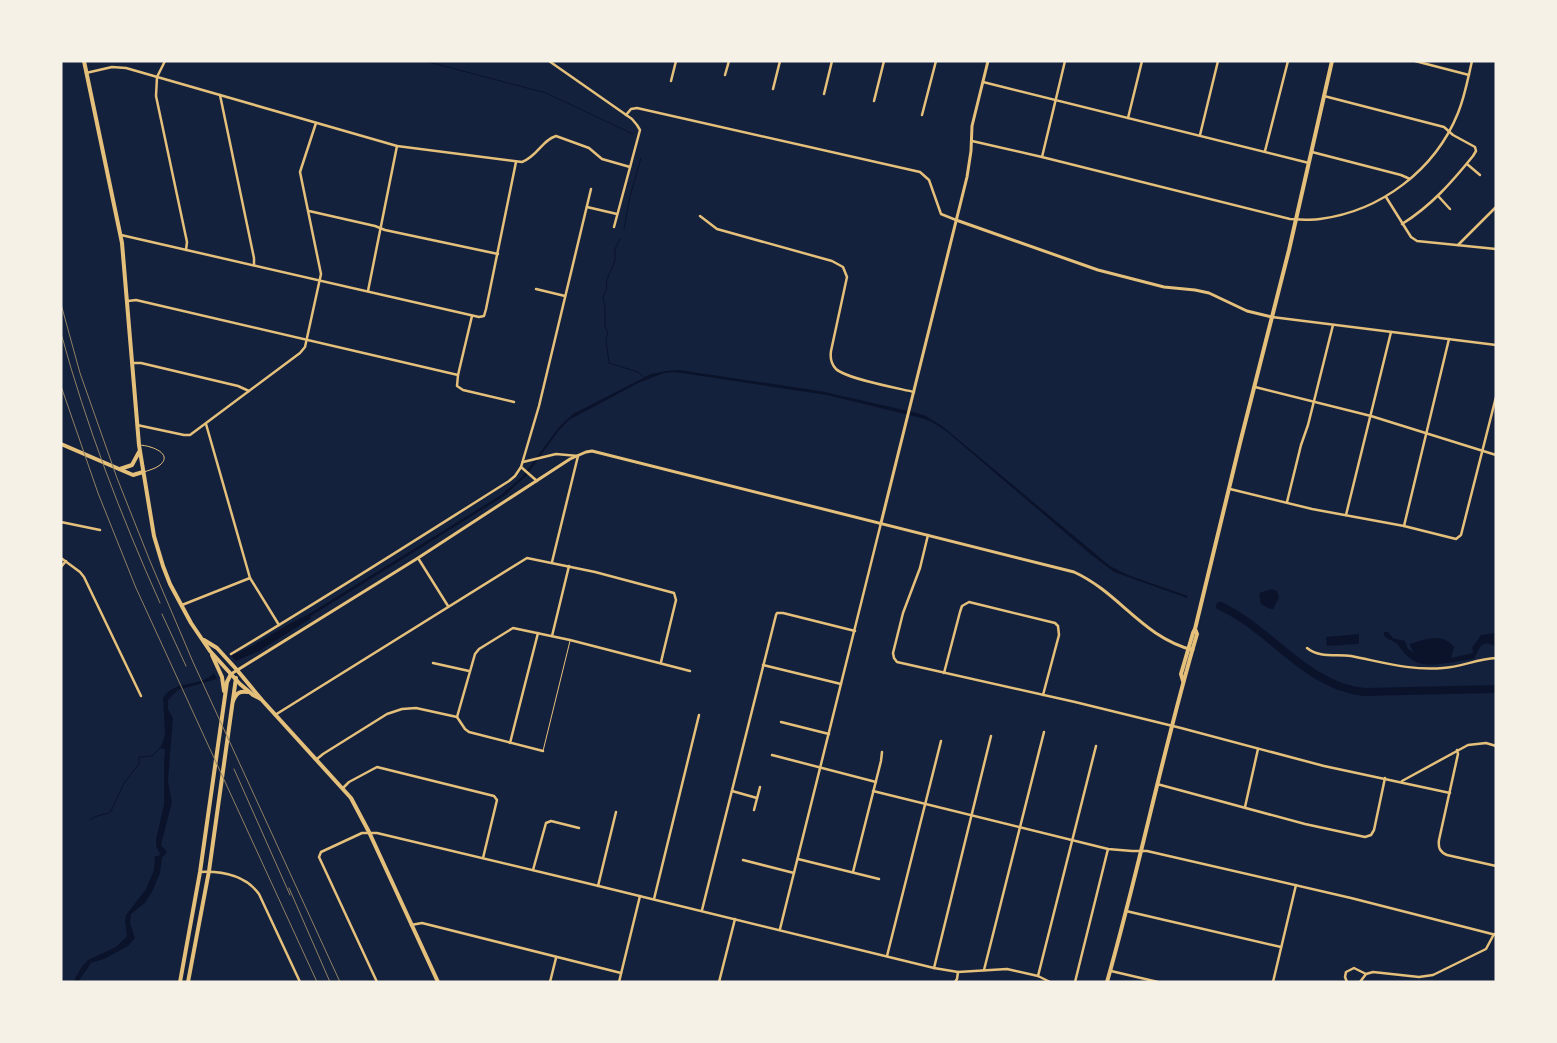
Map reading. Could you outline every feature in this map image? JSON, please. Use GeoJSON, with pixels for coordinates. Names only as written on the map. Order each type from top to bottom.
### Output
{"type":"FeatureCollection","features":[{"type":"Feature","properties":{"kind":"main road"},"geometry":{"type":"LineString","coordinates":[[84,61],[121,235],[139,445],[154,536],[163,566],[181,605],[210,651],[222,677],[224,703]]}},
{"type":"Feature","properties":{"kind":"main road"},"geometry":{"type":"LineString","coordinates":[[1107,982],[1171,726],[1183,681],[1187,674],[1191,649],[1197,634],[1195,629],[1296,219],[1332,61]]}},
{"type":"Feature","properties":{"kind":"main road"},"geometry":{"type":"LineString","coordinates":[[61,444],[133,475],[143,472]]}},
{"type":"Feature","properties":{"kind":"main road"},"geometry":{"type":"LineString","coordinates":[[118,468],[132,465],[140,451]]}},
{"type":"Feature","properties":{"kind":"main road"},"geometry":{"type":"LineString","coordinates":[[203,639],[217,648],[253,695]]}},
{"type":"Feature","properties":{"kind":"main road"},"geometry":{"type":"LineString","coordinates":[[210,651],[231,674],[236,674],[243,678],[343,788],[355,804],[370,832],[438,982]]}},
{"type":"Feature","properties":{"kind":"main road"},"geometry":{"type":"LineString","coordinates":[[180,982],[200,872],[227,682],[231,674]]}},
{"type":"Feature","properties":{"kind":"main road"},"geometry":{"type":"LineString","coordinates":[[188,982],[209,871],[236,674]]}},
{"type":"Feature","properties":{"kind":"main road"},"geometry":{"type":"LineString","coordinates":[[231,705],[238,693],[245,692],[261,699]]}},
{"type":"Feature","properties":{"kind":"street"},"geometry":{"type":"LineString","coordinates":[[166,61],[157,77],[156,96],[187,242],[186,250]]}},
{"type":"Feature","properties":{"kind":"street"},"geometry":{"type":"LineString","coordinates":[[549,61],[626,115],[635,122],[640,130],[614,226]]}},
{"type":"Feature","properties":{"kind":"street"},"geometry":{"type":"LineString","coordinates":[[671,81],[676,61]]}},
{"type":"Feature","properties":{"kind":"street"},"geometry":{"type":"LineString","coordinates":[[725,75],[729,61]]}},
{"type":"Feature","properties":{"kind":"street"},"geometry":{"type":"LineString","coordinates":[[773,89],[780,61]]}},
{"type":"Feature","properties":{"kind":"street"},"geometry":{"type":"LineString","coordinates":[[824,94],[832,61]]}},
{"type":"Feature","properties":{"kind":"street"},"geometry":{"type":"LineString","coordinates":[[874,101],[884,61]]}},
{"type":"Feature","properties":{"kind":"street"},"geometry":{"type":"LineString","coordinates":[[922,115],[936,61]]}},
{"type":"Feature","properties":{"kind":"street"},"geometry":{"type":"LineString","coordinates":[[780,929],[970,162],[972,126],[988,61]]}},
{"type":"Feature","properties":{"kind":"street"},"geometry":{"type":"LineString","coordinates":[[1042,157],[1065,61]]}},
{"type":"Feature","properties":{"kind":"street"},"geometry":{"type":"LineString","coordinates":[[1128,118],[1142,61]]}},
{"type":"Feature","properties":{"kind":"street"},"geometry":{"type":"LineString","coordinates":[[1200,135],[1218,61]]}},
{"type":"Feature","properties":{"kind":"street"},"geometry":{"type":"LineString","coordinates":[[1265,151],[1288,61]]}},
{"type":"Feature","properties":{"kind":"street"},"geometry":{"type":"LineString","coordinates":[[1415,61],[1468,75]]}},
{"type":"Feature","properties":{"kind":"street"},"geometry":{"type":"LineString","coordinates":[[972,141],[1296,219],[1319,220],[1361,209],[1386,197],[1410,179],[1432,156],[1449,131],[1462,104],[1472,61]]}},
{"type":"Feature","properties":{"kind":"street"},"geometry":{"type":"LineString","coordinates":[[86,73],[117,67],[397,146],[522,162],[533,157],[547,141],[556,136],[589,148],[602,159],[630,167]]}},
{"type":"Feature","properties":{"kind":"street"},"geometry":{"type":"LineString","coordinates":[[983,82],[1309,163]]}},
{"type":"Feature","properties":{"kind":"street"},"geometry":{"type":"LineString","coordinates":[[220,95],[254,265]]}},
{"type":"Feature","properties":{"kind":"street"},"geometry":{"type":"LineString","coordinates":[[1324,96],[1444,127],[1453,135],[1476,148],[1475,153],[1467,164],[1439,197],[1402,224]]}},
{"type":"Feature","properties":{"kind":"street"},"geometry":{"type":"LineString","coordinates":[[626,115],[630,109],[637,108],[920,172],[929,180],[941,214],[1098,270],[1164,287],[1210,293],[1247,311],[1272,317],[1496,345]]}},
{"type":"Feature","properties":{"kind":"street"},"geometry":{"type":"LineString","coordinates":[[137,425],[184,435],[190,434],[206,424],[303,350],[321,274],[300,172],[316,123]]}},
{"type":"Feature","properties":{"kind":"street"},"geometry":{"type":"LineString","coordinates":[[368,291],[397,146]]}},
{"type":"Feature","properties":{"kind":"street"},"geometry":{"type":"LineString","coordinates":[[1312,152],[1405,176],[1410,179]]}},
{"type":"Feature","properties":{"kind":"street"},"geometry":{"type":"LineString","coordinates":[[121,235],[472,316],[484,316],[516,162]]}},
{"type":"Feature","properties":{"kind":"street"},"geometry":{"type":"LineString","coordinates":[[1467,164],[1480,175]]}},
{"type":"Feature","properties":{"kind":"street"},"geometry":{"type":"LineString","coordinates":[[231,654],[279,626],[515,476],[523,462],[539,406],[591,189]]}},
{"type":"Feature","properties":{"kind":"street"},"geometry":{"type":"LineString","coordinates":[[1386,197],[1402,224],[1416,241],[1496,250]]}},
{"type":"Feature","properties":{"kind":"street"},"geometry":{"type":"LineString","coordinates":[[1439,197],[1450,208]]}},
{"type":"Feature","properties":{"kind":"street"},"geometry":{"type":"LineString","coordinates":[[586,207],[617,214]]}},
{"type":"Feature","properties":{"kind":"street"},"geometry":{"type":"LineString","coordinates":[[1458,245],[1496,207]]}},
{"type":"Feature","properties":{"kind":"street"},"geometry":{"type":"LineString","coordinates":[[309,211],[498,254]]}},
{"type":"Feature","properties":{"kind":"street"},"geometry":{"type":"LineString","coordinates":[[700,216],[718,229],[832,260],[843,267],[847,277],[831,351],[834,368],[846,374],[914,392]]}},
{"type":"Feature","properties":{"kind":"street"},"geometry":{"type":"LineString","coordinates":[[536,289],[565,296]]}},
{"type":"Feature","properties":{"kind":"street"},"geometry":{"type":"LineString","coordinates":[[128,301],[136,300],[458,375]]}},
{"type":"Feature","properties":{"kind":"street"},"geometry":{"type":"LineString","coordinates":[[472,316],[457,386],[461,390],[514,402]]}},
{"type":"Feature","properties":{"kind":"street"},"geometry":{"type":"LineString","coordinates":[[1287,502],[1333,325]]}},
{"type":"Feature","properties":{"kind":"street"},"geometry":{"type":"LineString","coordinates":[[1346,515],[1391,332]]}},
{"type":"Feature","properties":{"kind":"street"},"geometry":{"type":"LineString","coordinates":[[1404,526],[1449,340]]}},
{"type":"Feature","properties":{"kind":"street"},"geometry":{"type":"LineString","coordinates":[[133,363],[141,363],[238,386],[249,391]]}},
{"type":"Feature","properties":{"kind":"street"},"geometry":{"type":"LineString","coordinates":[[1255,387],[1371,416],[1496,455]]}},
{"type":"Feature","properties":{"kind":"street"},"geometry":{"type":"LineString","coordinates":[[1230,489],[1312,509],[1404,526],[1456,539],[1459,538],[1496,397]]}},
{"type":"Feature","properties":{"kind":"street"},"geometry":{"type":"LineString","coordinates":[[206,424],[250,578],[279,626]]}},
{"type":"Feature","properties":{"kind":"street"},"geometry":{"type":"LineString","coordinates":[[231,674],[236,674],[537,481],[586,452],[599,452],[1074,572],[1102,588],[1152,632],[1164,639],[1191,649]]}},
{"type":"Feature","properties":{"kind":"street"},"geometry":{"type":"LineString","coordinates":[[523,462],[556,454],[578,456]]}},
{"type":"Feature","properties":{"kind":"street"},"geometry":{"type":"LineString","coordinates":[[552,562],[578,456]]}},
{"type":"Feature","properties":{"kind":"street"},"geometry":{"type":"LineString","coordinates":[[521,467],[537,481]]}},
{"type":"Feature","properties":{"kind":"street"},"geometry":{"type":"LineString","coordinates":[[61,522],[100,530]]}},
{"type":"Feature","properties":{"kind":"street"},"geometry":{"type":"LineString","coordinates":[[928,535],[920,568],[903,613],[893,653],[894,658],[898,662],[1171,726],[1324,766],[1450,793]]}},
{"type":"Feature","properties":{"kind":"street"},"geometry":{"type":"LineString","coordinates":[[61,558],[84,577],[141,696]]}},
{"type":"Feature","properties":{"kind":"street"},"geometry":{"type":"LineString","coordinates":[[418,558],[448,606]]}},
{"type":"Feature","properties":{"kind":"street"},"geometry":{"type":"LineString","coordinates":[[275,714],[523,560],[532,558],[674,593],[676,600],[661,662]]}},
{"type":"Feature","properties":{"kind":"street"},"geometry":{"type":"LineString","coordinates":[[61,567],[66,562]]}},
{"type":"Feature","properties":{"kind":"street"},"geometry":{"type":"LineString","coordinates":[[552,636],[569,566]]}},
{"type":"Feature","properties":{"kind":"street"},"geometry":{"type":"LineString","coordinates":[[181,605],[250,578]]}},
{"type":"Feature","properties":{"kind":"street"},"geometry":{"type":"LineString","coordinates":[[944,673],[962,606],[969,602],[1055,623],[1058,626],[1059,635],[1043,695]]}},
{"type":"Feature","properties":{"kind":"street"},"geometry":{"type":"LineString","coordinates":[[702,910],[777,613],[855,631]]}},
{"type":"Feature","properties":{"kind":"street"},"geometry":{"type":"LineString","coordinates":[[543,750],[470,732],[460,723],[457,717],[474,654],[509,630],[519,628],[661,662],[690,671]]}},
{"type":"Feature","properties":{"kind":"street"},"geometry":{"type":"LineString","coordinates":[[510,742],[538,633]]}},
{"type":"Feature","properties":{"kind":"street"},"geometry":{"type":"LineString","coordinates":[[1307,648],[1310,651],[1322,654],[1351,656],[1409,668],[1453,667],[1484,658],[1496,658]]}},
{"type":"Feature","properties":{"kind":"street"},"geometry":{"type":"LineString","coordinates":[[433,663],[469,671]]}},
{"type":"Feature","properties":{"kind":"street"},"geometry":{"type":"LineString","coordinates":[[763,665],[841,684]]}},
{"type":"Feature","properties":{"kind":"street"},"geometry":{"type":"LineString","coordinates":[[317,759],[394,711],[402,708],[416,708],[457,717]]}},
{"type":"Feature","properties":{"kind":"street"},"geometry":{"type":"LineString","coordinates":[[654,899],[700,715]]}},
{"type":"Feature","properties":{"kind":"street"},"geometry":{"type":"LineString","coordinates":[[781,722],[829,734]]}},
{"type":"Feature","properties":{"kind":"street"},"geometry":{"type":"LineString","coordinates":[[984,970],[1044,732]]}},
{"type":"Feature","properties":{"kind":"street"},"geometry":{"type":"LineString","coordinates":[[934,968],[991,736]]}},
{"type":"Feature","properties":{"kind":"street"},"geometry":{"type":"LineString","coordinates":[[887,956],[941,741]]}},
{"type":"Feature","properties":{"kind":"street"},"geometry":{"type":"LineString","coordinates":[[1401,782],[1473,743],[1486,743],[1496,746]]}},
{"type":"Feature","properties":{"kind":"street"},"geometry":{"type":"LineString","coordinates":[[1038,976],[1096,746]]}},
{"type":"Feature","properties":{"kind":"street"},"geometry":{"type":"LineString","coordinates":[[1245,807],[1258,749]]}},
{"type":"Feature","properties":{"kind":"street"},"geometry":{"type":"LineString","coordinates":[[1457,750],[1458,754],[1438,844],[1440,850],[1448,855],[1496,866]]}},
{"type":"Feature","properties":{"kind":"street"},"geometry":{"type":"LineString","coordinates":[[854,872],[882,752]]}},
{"type":"Feature","properties":{"kind":"street"},"geometry":{"type":"LineString","coordinates":[[772,755],[876,782]]}},
{"type":"Feature","properties":{"kind":"street"},"geometry":{"type":"LineString","coordinates":[[343,788],[349,782],[377,767],[494,796],[497,799],[483,858]]}},
{"type":"Feature","properties":{"kind":"street"},"geometry":{"type":"LineString","coordinates":[[1157,784],[1306,824],[1368,837],[1375,828],[1384,778]]}},
{"type":"Feature","properties":{"kind":"street"},"geometry":{"type":"LineString","coordinates":[[754,810],[760,787]]}},
{"type":"Feature","properties":{"kind":"street"},"geometry":{"type":"LineString","coordinates":[[731,791],[757,798]]}},
{"type":"Feature","properties":{"kind":"street"},"geometry":{"type":"LineString","coordinates":[[874,791],[1073,840],[1108,848],[1147,851],[1495,934],[1486,949],[1433,975],[1416,977],[1373,972],[1366,974],[1360,982]]}},
{"type":"Feature","properties":{"kind":"street"},"geometry":{"type":"LineString","coordinates":[[598,886],[616,812]]}},
{"type":"Feature","properties":{"kind":"street"},"geometry":{"type":"LineString","coordinates":[[533,870],[546,823],[551,821],[579,828]]}},
{"type":"Feature","properties":{"kind":"street"},"geometry":{"type":"LineString","coordinates":[[377,982],[319,854],[362,833],[370,832],[702,910],[934,968],[958,972],[1008,969],[1038,976],[1050,982]]}},
{"type":"Feature","properties":{"kind":"street"},"geometry":{"type":"LineString","coordinates":[[1075,982],[1108,848]]}},
{"type":"Feature","properties":{"kind":"street"},"geometry":{"type":"LineString","coordinates":[[798,859],[879,879]]}},
{"type":"Feature","properties":{"kind":"street"},"geometry":{"type":"LineString","coordinates":[[743,860],[794,873]]}},
{"type":"Feature","properties":{"kind":"street"},"geometry":{"type":"LineString","coordinates":[[200,872],[209,871],[238,876],[254,888],[259,894],[300,982]]}},
{"type":"Feature","properties":{"kind":"street"},"geometry":{"type":"LineString","coordinates":[[1273,982],[1296,885]]}},
{"type":"Feature","properties":{"kind":"street"},"geometry":{"type":"LineString","coordinates":[[618,982],[640,896]]}},
{"type":"Feature","properties":{"kind":"street"},"geometry":{"type":"LineString","coordinates":[[1126,911],[1282,947]]}},
{"type":"Feature","properties":{"kind":"street"},"geometry":{"type":"LineString","coordinates":[[719,982],[735,919]]}},
{"type":"Feature","properties":{"kind":"street"},"geometry":{"type":"LineString","coordinates":[[411,925],[420,923],[621,973]]}},
{"type":"Feature","properties":{"kind":"street"},"geometry":{"type":"LineString","coordinates":[[550,982],[556,958]]}},
{"type":"Feature","properties":{"kind":"street"},"geometry":{"type":"LineString","coordinates":[[1347,982],[1345,974],[1351,968],[1366,974]]}},
{"type":"Feature","properties":{"kind":"street"},"geometry":{"type":"LineString","coordinates":[[1111,970],[1158,982]]}},
{"type":"Feature","properties":{"kind":"street"},"geometry":{"type":"LineString","coordinates":[[955,982],[958,972]]}},
{"type":"Feature","properties":{"kind":"lane"},"geometry":{"type":"LineString","coordinates":[[139,445],[152,446],[160,451],[163,456],[163,461],[159,466],[143,472]]}},
{"type":"Feature","properties":{"kind":"lane"},"geometry":{"type":"LineString","coordinates":[[543,750],[570,640]]}},
{"type":"Feature","properties":{"kind":"water"},"geometry":{"type":"Polygon","coordinates":[[[679,370],[820,391],[926,416],[942,426],[1110,566],[1128,575],[1188,596],[1187,598],[1114,572],[1089,553],[946,431],[932,422],[827,395],[675,372],[664,373],[638,383],[569,420],[559,430],[526,476],[504,496],[311,616],[310,619],[259,651],[236,661],[231,656],[309,614],[501,495],[523,476],[559,427],[573,414],[651,374],[679,370]]]}},
{"type":"Feature","properties":{"kind":"water"},"geometry":{"type":"Polygon","coordinates":[[[1272,589],[1277,591],[1279,598],[1273,609],[1270,609],[1261,604],[1259,593],[1272,589]]]}},
{"type":"Feature","properties":{"kind":"water"},"geometry":{"type":"Polygon","coordinates":[[[1384,632],[1388,632],[1393,638],[1405,641],[1408,649],[1414,653],[1410,644],[1434,638],[1445,640],[1454,647],[1451,658],[1473,653],[1472,648],[1481,635],[1496,633],[1496,647],[1487,643],[1481,646],[1474,659],[1429,665],[1416,662],[1410,658],[1397,644],[1384,636],[1384,632]]]}},
{"type":"Feature","properties":{"kind":"water"},"geometry":{"type":"Polygon","coordinates":[[[1359,634],[1359,644],[1327,646],[1326,637],[1359,634]]]}},
{"type":"Feature","properties":{"kind":"water"},"geometry":{"type":"Polygon","coordinates":[[[214,673],[217,679],[178,690],[168,700],[168,709],[173,718],[168,781],[172,802],[161,845],[167,852],[162,858],[160,873],[152,892],[145,903],[131,914],[130,923],[135,938],[128,946],[104,959],[91,963],[78,982],[73,982],[88,960],[116,947],[127,936],[126,915],[146,889],[154,870],[155,856],[160,854],[156,846],[156,839],[164,805],[165,753],[164,748],[161,749],[165,735],[163,698],[174,688],[202,681],[214,673]]]}},
{"type":"Feature","properties":{"kind":"waterway"},"geometry":{"type":"LineString","coordinates":[[425,61],[546,93],[633,134]]}},
{"type":"Feature","properties":{"kind":"waterway"},"geometry":{"type":"LineString","coordinates":[[624,229],[630,196],[641,158]]}},
{"type":"Feature","properties":{"kind":"waterway"},"geometry":{"type":"LineString","coordinates":[[620,239],[615,249],[615,260],[606,282],[607,288],[603,297],[605,327],[608,332],[606,340],[609,363],[638,372],[644,377]]}},
{"type":"Feature","properties":{"kind":"waterway"},"geometry":{"type":"LineString","coordinates":[[1220,606],[1256,628],[1306,668],[1343,688],[1364,692],[1496,689]]}},
{"type":"Feature","properties":{"kind":"waterway"},"geometry":{"type":"LineString","coordinates":[[90,820],[111,811],[124,783],[139,764],[139,757],[152,756],[161,747]]}},
{"type":"Feature","properties":{"kind":"railway"},"geometry":{"type":"LineString","coordinates":[[61,304],[80,373],[117,478],[150,561],[193,662],[340,982]]}},
{"type":"Feature","properties":{"kind":"railway"},"geometry":{"type":"LineString","coordinates":[[61,333],[105,470],[160,603]]}},
{"type":"Feature","properties":{"kind":"railway"},"geometry":{"type":"LineString","coordinates":[[61,386],[98,493],[136,588],[317,982]]}},
{"type":"Feature","properties":{"kind":"railway"},"geometry":{"type":"LineString","coordinates":[[162,614],[186,666]]}},
{"type":"Feature","properties":{"kind":"railway"},"geometry":{"type":"LineString","coordinates":[[234,769],[290,895]]}},
{"type":"Feature","properties":{"kind":"railway"},"geometry":{"type":"LineString","coordinates":[[289,888],[330,982]]}}]}
